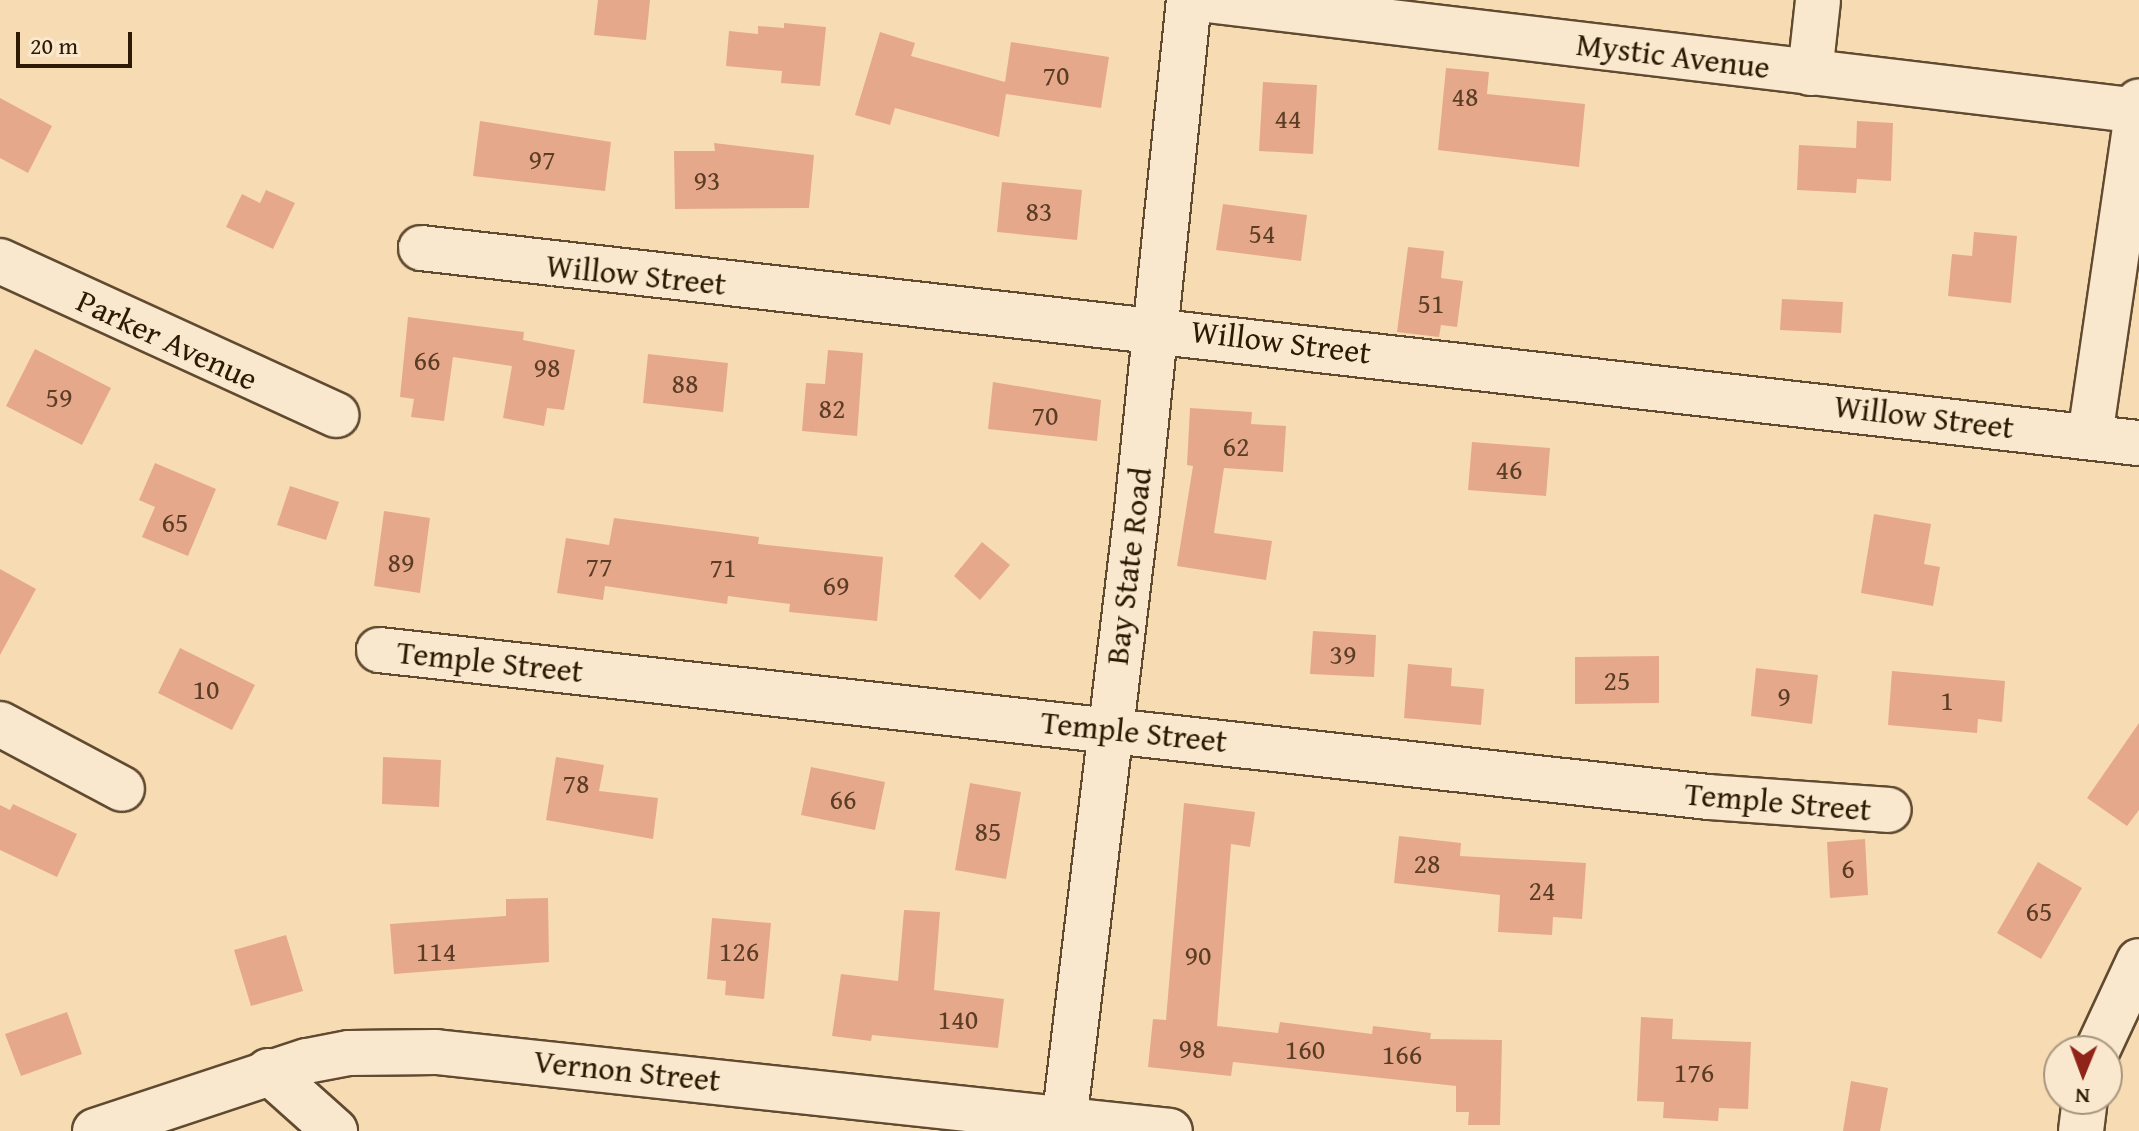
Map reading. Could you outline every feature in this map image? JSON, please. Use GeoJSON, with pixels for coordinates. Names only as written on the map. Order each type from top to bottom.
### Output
{"type":"FeatureCollection","features":[{"type":"Feature","properties":{"kind":"street","name":"Bay State Road"},"geometry":{"type":"LineString","coordinates":[[1064,1125],[1155,328],[1189,0]]}},
{"type":"Feature","properties":{"kind":"street","name":"Mystic Avenue"},"geometry":{"type":"LineString","coordinates":[[1207,0],[1810,73],[2139,108]]}},
{"type":"Feature","properties":{"kind":"street"},"geometry":{"type":"LineString","coordinates":[[1810,73],[1818,0]]}},
{"type":"Feature","properties":{"kind":"street"},"geometry":{"type":"LineString","coordinates":[[2090,436],[2139,108]]}},
{"type":"Feature","properties":{"kind":"street","name":"Willow Street"},"geometry":{"type":"LineString","coordinates":[[421,248],[584,271],[1155,328],[2139,443]]}},
{"type":"Feature","properties":{"kind":"street","name":"Parker Avenue"},"geometry":{"type":"LineString","coordinates":[[0,261],[289,398],[336,415]]}},
{"type":"Feature","properties":{"kind":"street","name":"Temple Street"},"geometry":{"type":"LineString","coordinates":[[379,650],[1708,797],[1889,810]]}},
{"type":"Feature","properties":{"kind":"street"},"geometry":{"type":"LineString","coordinates":[[0,724],[122,789]]}},
{"type":"Feature","properties":{"kind":"street"},"geometry":{"type":"LineString","coordinates":[[2104,1035],[2139,961]]}},
{"type":"Feature","properties":{"kind":"street","name":"Vernon Street"},"geometry":{"type":"LineString","coordinates":[[95,1131],[268,1071],[349,1053],[436,1052],[1064,1125],[1170,1131]]}},
{"type":"Feature","properties":{"kind":"street"},"geometry":{"type":"LineString","coordinates":[[268,1071],[335,1131]]}},
{"type":"Feature","properties":{"kind":"building"},"geometry":{"type":"Polygon","coordinates":[[[598,0],[650,0],[646,40],[594,35],[598,0]]]}},
{"type":"Feature","properties":{"kind":"building"},"geometry":{"type":"Polygon","coordinates":[[[784,23],[826,27],[820,86],[781,83],[782,71],[726,66],[729,31],[758,34],[758,26],[784,28],[784,23]]]}},
{"type":"Feature","properties":{"kind":"building"},"geometry":{"type":"Polygon","coordinates":[[[880,32],[915,43],[911,56],[1005,82],[1011,42],[1109,57],[1101,108],[1006,94],[999,137],[895,108],[890,125],[855,115],[880,32]]]}},
{"type":"Feature","properties":{"kind":"building"},"geometry":{"type":"Polygon","coordinates":[[[1446,68],[1489,72],[1487,94],[1585,104],[1579,167],[1438,150],[1446,68]]]}},
{"type":"Feature","properties":{"kind":"building"},"geometry":{"type":"Polygon","coordinates":[[[1263,82],[1317,85],[1313,154],[1259,151],[1263,82]]]}},
{"type":"Feature","properties":{"kind":"building"},"geometry":{"type":"Polygon","coordinates":[[[0,98],[52,126],[28,173],[0,158],[0,98]]]}},
{"type":"Feature","properties":{"kind":"building"},"geometry":{"type":"Polygon","coordinates":[[[480,121],[611,142],[605,191],[473,176],[480,121]]]}},
{"type":"Feature","properties":{"kind":"building"},"geometry":{"type":"Polygon","coordinates":[[[1857,121],[1893,123],[1891,181],[1857,179],[1856,193],[1797,190],[1799,145],[1856,148],[1857,121]]]}},
{"type":"Feature","properties":{"kind":"building"},"geometry":{"type":"Polygon","coordinates":[[[714,143],[814,155],[809,208],[675,209],[674,151],[715,151],[714,143]]]}},
{"type":"Feature","properties":{"kind":"building"},"geometry":{"type":"Polygon","coordinates":[[[1002,182],[1082,190],[1077,240],[997,232],[1002,182]]]}},
{"type":"Feature","properties":{"kind":"building"},"geometry":{"type":"Polygon","coordinates":[[[266,190],[295,203],[273,249],[226,227],[242,194],[260,203],[266,190]]]}},
{"type":"Feature","properties":{"kind":"building"},"geometry":{"type":"Polygon","coordinates":[[[1223,204],[1307,215],[1301,261],[1216,250],[1223,204]]]}},
{"type":"Feature","properties":{"kind":"building"},"geometry":{"type":"Polygon","coordinates":[[[1974,232],[2017,236],[2011,303],[1948,296],[1952,254],[1972,256],[1974,232]]]}},
{"type":"Feature","properties":{"kind":"building"},"geometry":{"type":"Polygon","coordinates":[[[1408,247],[1444,251],[1441,278],[1463,281],[1457,327],[1441,325],[1439,337],[1397,332],[1408,247]]]}},
{"type":"Feature","properties":{"kind":"building"},"geometry":{"type":"Polygon","coordinates":[[[1782,299],[1843,302],[1841,333],[1780,330],[1782,299]]]}},
{"type":"Feature","properties":{"kind":"building"},"geometry":{"type":"Polygon","coordinates":[[[408,317],[524,332],[523,340],[575,350],[564,410],[547,408],[544,426],[503,418],[512,366],[453,357],[444,421],[411,417],[414,399],[400,397],[408,317]]]}},
{"type":"Feature","properties":{"kind":"building"},"geometry":{"type":"Polygon","coordinates":[[[35,349],[111,388],[82,445],[6,406],[35,349]]]}},
{"type":"Feature","properties":{"kind":"building"},"geometry":{"type":"Polygon","coordinates":[[[828,350],[863,353],[857,436],[802,431],[806,383],[825,384],[828,350]]]}},
{"type":"Feature","properties":{"kind":"building"},"geometry":{"type":"Polygon","coordinates":[[[648,354],[728,363],[723,412],[643,403],[648,354]]]}},
{"type":"Feature","properties":{"kind":"building"},"geometry":{"type":"Polygon","coordinates":[[[993,382],[1101,400],[1097,441],[988,429],[993,382]]]}},
{"type":"Feature","properties":{"kind":"building"},"geometry":{"type":"Polygon","coordinates":[[[1190,408],[1252,412],[1251,424],[1286,426],[1283,472],[1224,468],[1214,533],[1272,541],[1266,580],[1177,566],[1193,466],[1187,465],[1190,408]]]}},
{"type":"Feature","properties":{"kind":"building"},"geometry":{"type":"Polygon","coordinates":[[[1472,442],[1550,448],[1546,496],[1468,490],[1472,442]]]}},
{"type":"Feature","properties":{"kind":"building"},"geometry":{"type":"Polygon","coordinates":[[[155,463],[216,489],[188,556],[142,537],[155,507],[139,500],[155,463]]]}},
{"type":"Feature","properties":{"kind":"building"},"geometry":{"type":"Polygon","coordinates":[[[290,486],[339,502],[326,540],[277,525],[290,486]]]}},
{"type":"Feature","properties":{"kind":"building"},"geometry":{"type":"Polygon","coordinates":[[[384,511],[430,518],[420,593],[374,586],[384,511]]]}},
{"type":"Feature","properties":{"kind":"building"},"geometry":{"type":"Polygon","coordinates":[[[1874,514],[1931,524],[1924,564],[1940,567],[1933,606],[1861,593],[1874,514]]]}},
{"type":"Feature","properties":{"kind":"building"},"geometry":{"type":"Polygon","coordinates":[[[614,518],[759,537],[758,544],[883,557],[877,621],[789,612],[790,604],[728,596],[727,604],[605,586],[603,600],[557,593],[566,538],[609,545],[614,518]]]}},
{"type":"Feature","properties":{"kind":"building"},"geometry":{"type":"Polygon","coordinates":[[[982,542],[1010,565],[980,600],[954,576],[982,542]]]}},
{"type":"Feature","properties":{"kind":"building"},"geometry":{"type":"Polygon","coordinates":[[[0,569],[36,589],[0,655],[0,569]]]}},
{"type":"Feature","properties":{"kind":"building"},"geometry":{"type":"Polygon","coordinates":[[[1313,631],[1376,635],[1374,677],[1310,674],[1313,631]]]}},
{"type":"Feature","properties":{"kind":"building"},"geometry":{"type":"Polygon","coordinates":[[[180,648],[255,685],[232,730],[158,693],[180,648]]]}},
{"type":"Feature","properties":{"kind":"building"},"geometry":{"type":"Polygon","coordinates":[[[1659,656],[1659,703],[1575,704],[1575,657],[1659,656]]]}},
{"type":"Feature","properties":{"kind":"building"},"geometry":{"type":"Polygon","coordinates":[[[1408,664],[1452,668],[1451,686],[1484,689],[1481,725],[1404,718],[1408,664]]]}},
{"type":"Feature","properties":{"kind":"building"},"geometry":{"type":"Polygon","coordinates":[[[1756,668],[1818,675],[1812,724],[1751,716],[1756,668]]]}},
{"type":"Feature","properties":{"kind":"building"},"geometry":{"type":"Polygon","coordinates":[[[1892,671],[2005,681],[2002,722],[1978,719],[1977,733],[1888,725],[1892,671]]]}},
{"type":"Feature","properties":{"kind":"building"},"geometry":{"type":"Polygon","coordinates":[[[2139,723],[2139,810],[2127,826],[2087,798],[2139,723]]]}},
{"type":"Feature","properties":{"kind":"building"},"geometry":{"type":"Polygon","coordinates":[[[383,757],[441,760],[439,807],[382,804],[383,757]]]}},
{"type":"Feature","properties":{"kind":"building"},"geometry":{"type":"Polygon","coordinates":[[[556,757],[604,765],[599,791],[658,798],[653,839],[546,820],[556,757]]]}},
{"type":"Feature","properties":{"kind":"building"},"geometry":{"type":"Polygon","coordinates":[[[811,767],[885,782],[875,830],[801,815],[811,767]]]}},
{"type":"Feature","properties":{"kind":"building"},"geometry":{"type":"Polygon","coordinates":[[[970,783],[1021,792],[1006,879],[955,870],[970,783]]]}},
{"type":"Feature","properties":{"kind":"building"},"geometry":{"type":"Polygon","coordinates":[[[1184,803],[1255,812],[1250,847],[1231,844],[1217,1026],[1278,1033],[1280,1022],[1372,1034],[1373,1026],[1431,1033],[1430,1039],[1502,1040],[1500,1125],[1468,1125],[1469,1112],[1456,1112],[1456,1086],[1233,1062],[1231,1076],[1148,1067],[1153,1019],[1166,1020],[1184,803]]]}},
{"type":"Feature","properties":{"kind":"building"},"geometry":{"type":"Polygon","coordinates":[[[13,804],[77,834],[57,877],[0,850],[0,805],[10,810],[13,804]]]}},
{"type":"Feature","properties":{"kind":"building"},"geometry":{"type":"Polygon","coordinates":[[[1399,836],[1461,843],[1460,856],[1586,863],[1582,919],[1553,917],[1552,935],[1498,932],[1500,895],[1394,883],[1399,836]]]}},
{"type":"Feature","properties":{"kind":"building"},"geometry":{"type":"Polygon","coordinates":[[[1865,839],[1868,895],[1830,898],[1827,842],[1865,839]]]}},
{"type":"Feature","properties":{"kind":"building"},"geometry":{"type":"Polygon","coordinates":[[[2038,862],[2082,888],[2041,959],[1997,933],[2038,862]]]}},
{"type":"Feature","properties":{"kind":"building"},"geometry":{"type":"Polygon","coordinates":[[[548,898],[549,962],[394,974],[390,924],[506,916],[506,899],[548,898]]]}},
{"type":"Feature","properties":{"kind":"building"},"geometry":{"type":"Polygon","coordinates":[[[904,910],[940,912],[934,990],[1004,999],[998,1048],[872,1035],[871,1041],[832,1036],[841,974],[898,981],[904,910]]]}},
{"type":"Feature","properties":{"kind":"building"},"geometry":{"type":"Polygon","coordinates":[[[712,918],[771,923],[764,999],[725,995],[726,981],[707,979],[712,918]]]}},
{"type":"Feature","properties":{"kind":"building"},"geometry":{"type":"Polygon","coordinates":[[[286,935],[303,991],[251,1006],[234,950],[286,935]]]}},
{"type":"Feature","properties":{"kind":"building"},"geometry":{"type":"Polygon","coordinates":[[[67,1012],[82,1054],[21,1076],[5,1034],[67,1012]]]}},
{"type":"Feature","properties":{"kind":"building"},"geometry":{"type":"Polygon","coordinates":[[[1641,1017],[1673,1019],[1672,1039],[1751,1042],[1748,1109],[1719,1108],[1718,1121],[1663,1118],[1664,1102],[1637,1101],[1641,1017]]]}},
{"type":"Feature","properties":{"kind":"building"},"geometry":{"type":"Polygon","coordinates":[[[1851,1081],[1888,1088],[1880,1131],[1843,1131],[1851,1081]]]}}]}
